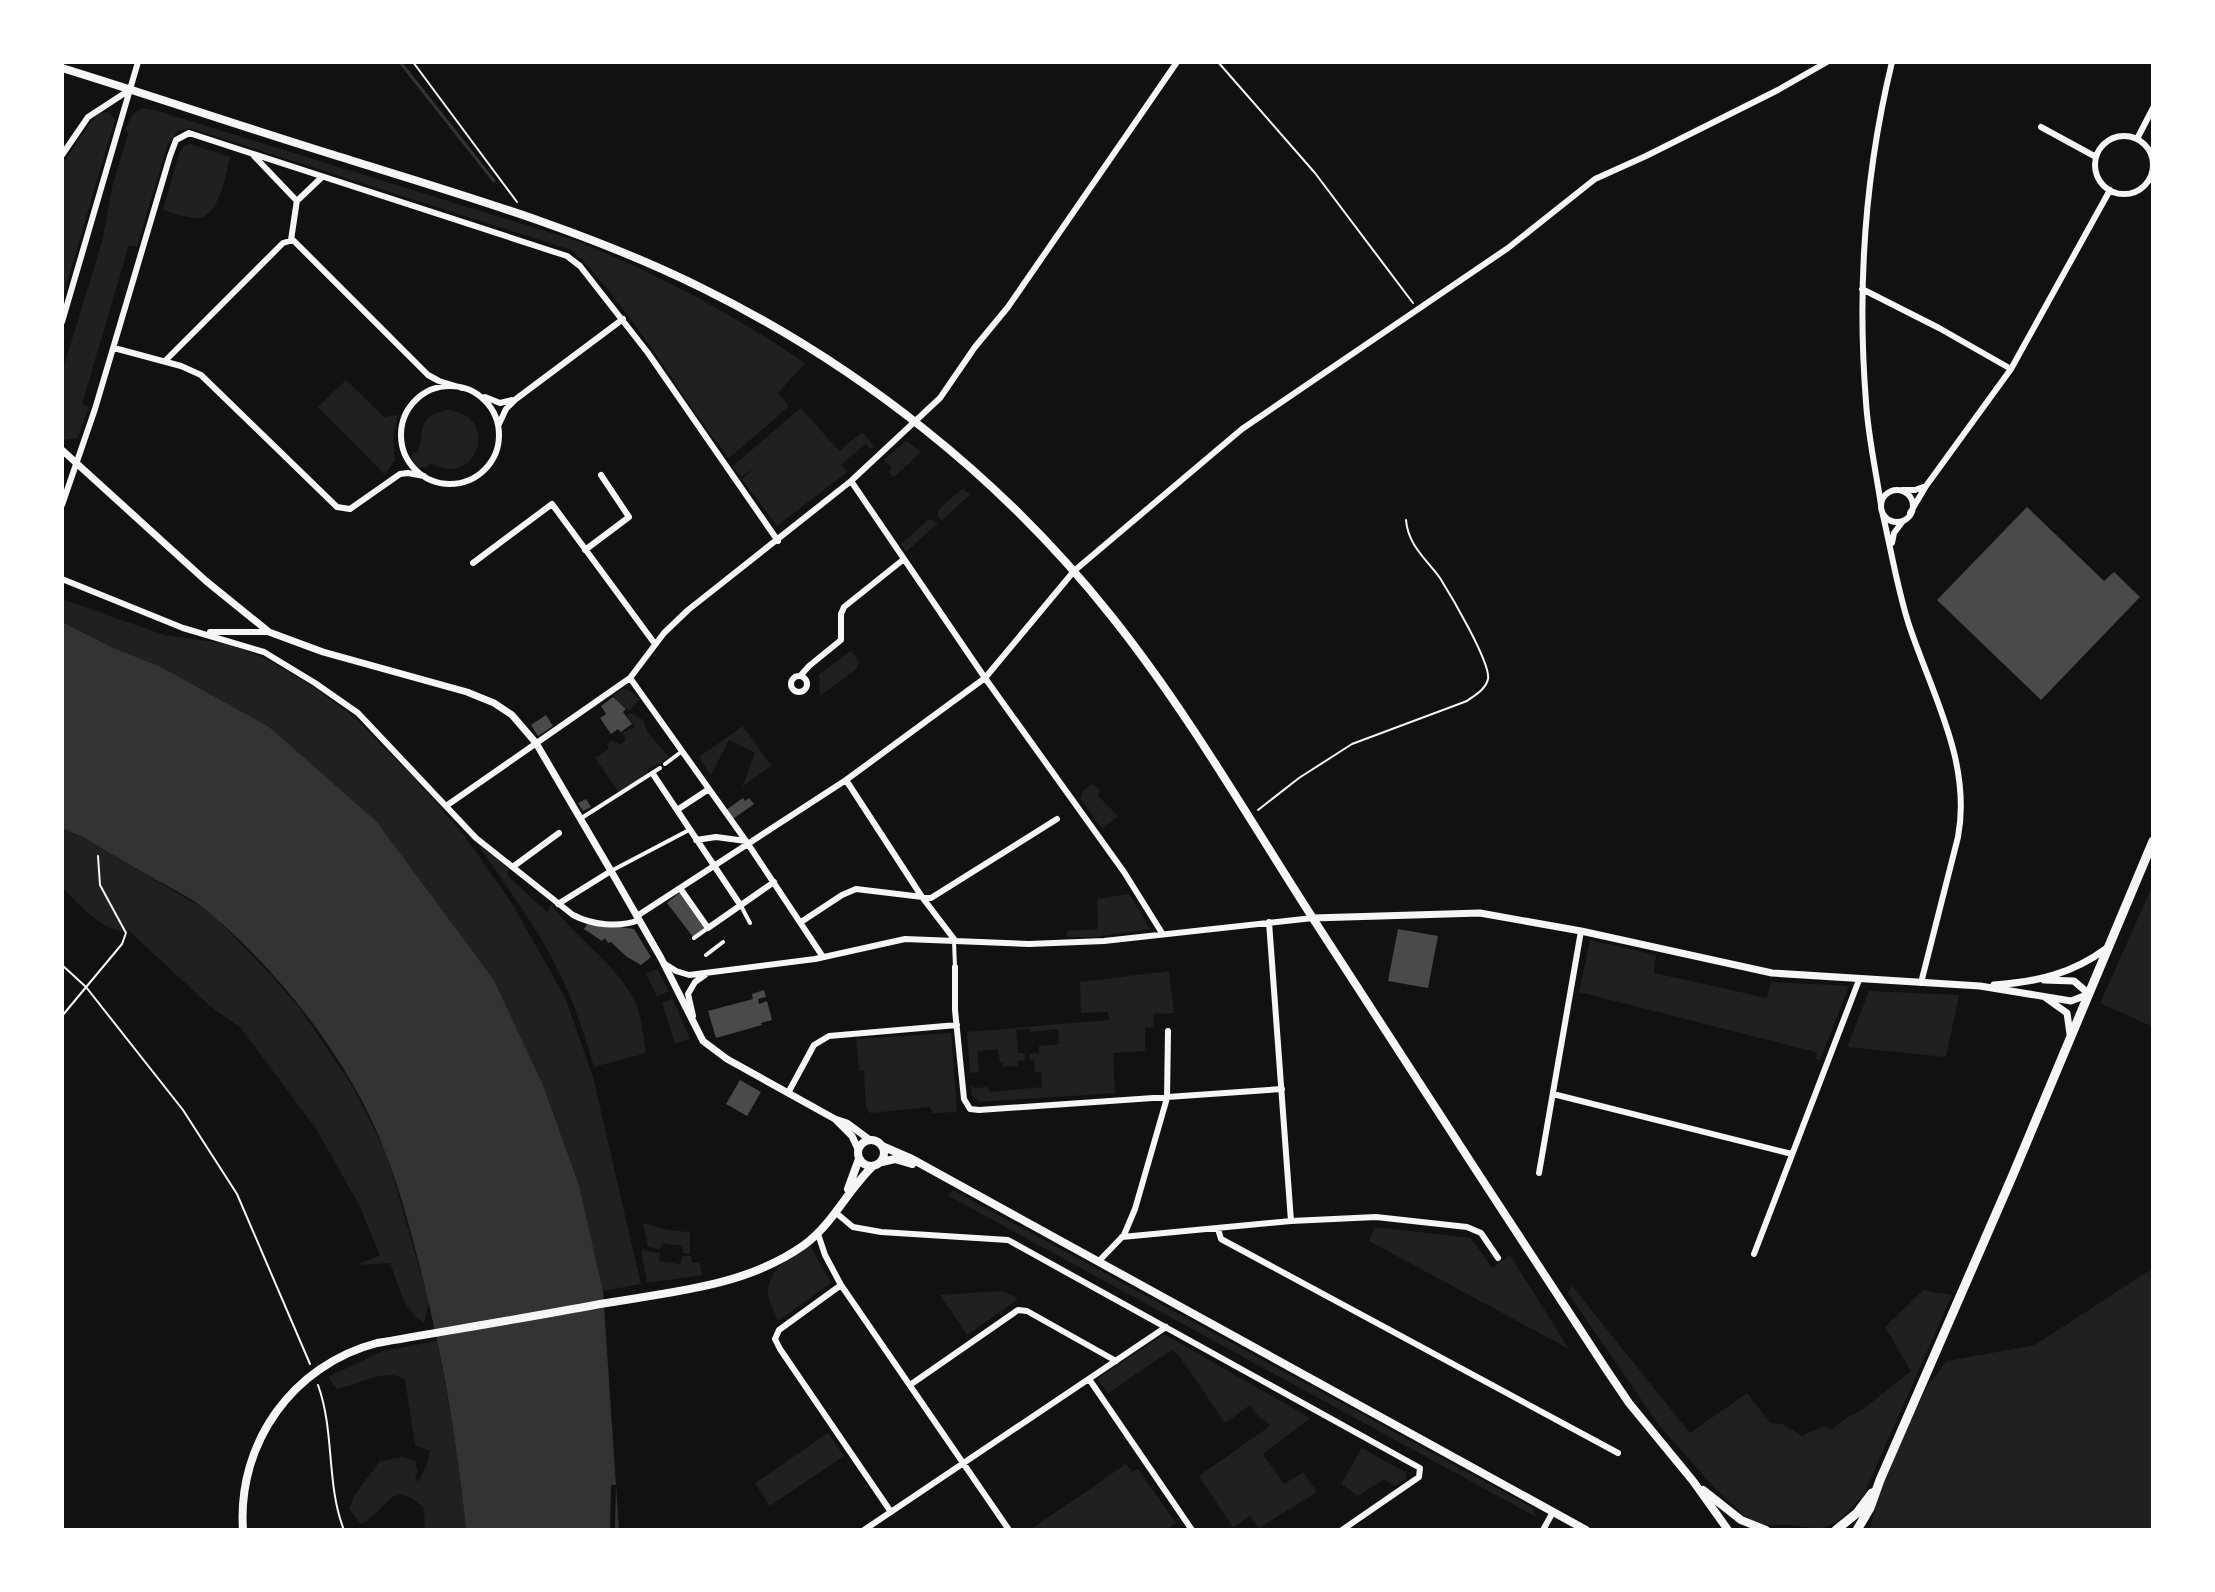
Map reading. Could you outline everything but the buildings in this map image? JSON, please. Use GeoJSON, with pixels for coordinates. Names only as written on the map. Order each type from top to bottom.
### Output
{"type":"FeatureCollection","features":[{"type":"Feature","properties":{"kind":"main road"},"geometry":{"type":"LineString","coordinates":[[62,68],[600,242],[705,289],[812,350],[914,421],[982,479],[1074,571],[1149,665],[1250,816],[1606,1369],[1728,1530]]}},
{"type":"Feature","properties":{"kind":"main road"},"geometry":{"type":"LineString","coordinates":[[1857,1530],[1870,1508],[2153,841]]}},
{"type":"Feature","properties":{"kind":"main road"},"geometry":{"type":"LineString","coordinates":[[846,1195],[859,1159],[858,1149],[863,1142],[870,1140],[1586,1530]]}},
{"type":"Feature","properties":{"kind":"main road"},"geometry":{"type":"LineString","coordinates":[[882,1146],[882,1162]]}},
{"type":"Feature","properties":{"kind":"main road"},"geometry":{"type":"LineString","coordinates":[[859,1159],[865,1166],[872,1167]]}},
{"type":"Feature","properties":{"kind":"main road"},"geometry":{"type":"LineString","coordinates":[[243,1530],[243,1496],[259,1442],[288,1395],[314,1372],[353,1350],[751,1274],[786,1257],[818,1234],[846,1195],[872,1167],[895,1159],[921,1166]]}},
{"type":"Feature","properties":{"kind":"main road"},"geometry":{"type":"LineString","coordinates":[[1836,1530],[1857,1513],[1880,1480]]}},
{"type":"Feature","properties":{"kind":"main road"},"geometry":{"type":"LineString","coordinates":[[1693,1481],[1741,1520],[1766,1530]]}},
{"type":"Feature","properties":{"kind":"street"},"geometry":{"type":"LineString","coordinates":[[62,322],[138,62]]}},
{"type":"Feature","properties":{"kind":"street"},"geometry":{"type":"LineString","coordinates":[[446,806],[630,678],[655,644],[688,610],[851,481],[945,392],[975,347],[1008,307],[1177,62]]}},
{"type":"Feature","properties":{"kind":"street"},"geometry":{"type":"LineString","coordinates":[[62,579],[176,626],[264,652],[358,713],[476,838],[558,904],[583,921],[621,924],[638,918],[846,780],[985,678],[1074,571],[1242,429],[1508,248],[1595,179],[1720,119],[1827,62]]}},
{"type":"Feature","properties":{"kind":"street"},"geometry":{"type":"LineString","coordinates":[[1892,62],[1876,136],[1867,213],[1862,289],[1866,404],[1882,508],[1906,612],[1948,730],[1962,792],[1958,837],[1921,983]]}},
{"type":"Feature","properties":{"kind":"street"},"geometry":{"type":"LineString","coordinates":[[62,155],[88,117],[131,89]]}},
{"type":"Feature","properties":{"kind":"street"},"geometry":{"type":"LineString","coordinates":[[2137,139],[2153,108]]}},
{"type":"Feature","properties":{"kind":"street"},"geometry":{"type":"LineString","coordinates":[[2041,127],[2096,157]]}},
{"type":"Feature","properties":{"kind":"street"},"geometry":{"type":"LineString","coordinates":[[62,505],[114,348],[176,140],[192,134],[492,229],[567,256],[580,266],[623,319],[778,541]]}},
{"type":"Feature","properties":{"kind":"street"},"geometry":{"type":"LineString","coordinates":[[2126,136],[2137,139],[2151,156],[2150,184],[2120,194],[2110,190],[2097,175],[2096,157],[2110,140],[2126,136]]}},
{"type":"Feature","properties":{"kind":"street"},"geometry":{"type":"LineString","coordinates":[[252,153],[297,200]]}},
{"type":"Feature","properties":{"kind":"street"},"geometry":{"type":"LineString","coordinates":[[291,240],[297,200],[322,177]]}},
{"type":"Feature","properties":{"kind":"street"},"geometry":{"type":"LineString","coordinates":[[1891,546],[1894,533],[2011,369],[2110,190]]}},
{"type":"Feature","properties":{"kind":"street"},"geometry":{"type":"LineString","coordinates":[[165,361],[283,243],[291,240],[301,245],[428,375],[500,403],[516,399]]}},
{"type":"Feature","properties":{"kind":"street"},"geometry":{"type":"LineString","coordinates":[[1862,289],[2011,369]]}},
{"type":"Feature","properties":{"kind":"street"},"geometry":{"type":"LineString","coordinates":[[114,348],[165,361],[201,375],[337,507],[350,509],[400,474],[424,476],[450,484],[477,476],[494,458],[502,416],[516,399],[623,319]]}},
{"type":"Feature","properties":{"kind":"street"},"geometry":{"type":"LineString","coordinates":[[424,476],[411,464],[405,452],[402,432],[405,417],[416,400],[429,391],[443,387],[462,388]]}},
{"type":"Feature","properties":{"kind":"street"},"geometry":{"type":"LineString","coordinates":[[474,392],[491,409],[499,429]]}},
{"type":"Feature","properties":{"kind":"street"},"geometry":{"type":"LineString","coordinates":[[62,450],[206,581],[269,632],[323,652],[481,697],[512,715],[536,743],[665,964],[706,1045],[847,1123],[870,1140]]}},
{"type":"Feature","properties":{"kind":"street"},"geometry":{"type":"LineString","coordinates":[[585,550],[629,517],[601,475]]}},
{"type":"Feature","properties":{"kind":"street"},"geometry":{"type":"LineString","coordinates":[[1877,477],[1886,487],[1910,496],[1912,508],[1908,516],[1892,521],[1882,508]]}},
{"type":"Feature","properties":{"kind":"street"},"geometry":{"type":"LineString","coordinates":[[851,481],[985,678],[1124,872],[1162,933]]}},
{"type":"Feature","properties":{"kind":"street"},"geometry":{"type":"LineString","coordinates":[[1882,508],[1886,494],[1926,486]]}},
{"type":"Feature","properties":{"kind":"street"},"geometry":{"type":"LineString","coordinates":[[473,563],[552,504],[655,644]]}},
{"type":"Feature","properties":{"kind":"street"},"geometry":{"type":"LineString","coordinates":[[801,675],[841,640],[844,607],[904,559]]}},
{"type":"Feature","properties":{"kind":"street"},"geometry":{"type":"LineString","coordinates":[[202,632],[269,632]]}},
{"type":"Feature","properties":{"kind":"street"},"geometry":{"type":"LineString","coordinates":[[630,678],[823,957]]}},
{"type":"Feature","properties":{"kind":"street"},"geometry":{"type":"LineString","coordinates":[[665,764],[681,752]]}},
{"type":"Feature","properties":{"kind":"street"},"geometry":{"type":"LineString","coordinates":[[572,824],[660,768]]}},
{"type":"Feature","properties":{"kind":"street"},"geometry":{"type":"LineString","coordinates":[[653,774],[750,923]]}},
{"type":"Feature","properties":{"kind":"street"},"geometry":{"type":"LineString","coordinates":[[846,780],[922,897],[954,939],[957,1025],[964,1099],[970,1109],[1282,1089]]}},
{"type":"Feature","properties":{"kind":"street"},"geometry":{"type":"LineString","coordinates":[[677,810],[709,789]]}},
{"type":"Feature","properties":{"kind":"street"},"geometry":{"type":"LineString","coordinates":[[801,922],[856,889],[931,898],[1057,819]]}},
{"type":"Feature","properties":{"kind":"street"},"geometry":{"type":"LineString","coordinates":[[558,904],[611,871],[689,830]]}},
{"type":"Feature","properties":{"kind":"street"},"geometry":{"type":"LineString","coordinates":[[514,866],[559,833]]}},
{"type":"Feature","properties":{"kind":"street"},"geometry":{"type":"LineString","coordinates":[[696,840],[716,837],[747,843]]}},
{"type":"Feature","properties":{"kind":"street"},"geometry":{"type":"LineString","coordinates":[[694,938],[774,882]]}},
{"type":"Feature","properties":{"kind":"street"},"geometry":{"type":"LineString","coordinates":[[680,888],[708,928]]}},
{"type":"Feature","properties":{"kind":"street"},"geometry":{"type":"LineString","coordinates":[[665,964],[683,974],[708,973],[823,957],[905,939],[1029,944],[1104,941],[1313,918],[1480,913],[1581,931],[1772,973],[1980,986],[2071,1001],[2089,994],[2074,981],[2044,980],[1980,986]]}},
{"type":"Feature","properties":{"kind":"street"},"geometry":{"type":"LineString","coordinates":[[1269,922],[1291,1221]]}},
{"type":"Feature","properties":{"kind":"street"},"geometry":{"type":"LineString","coordinates":[[1539,1173],[1581,931]]}},
{"type":"Feature","properties":{"kind":"street"},"geometry":{"type":"LineString","coordinates":[[706,955],[723,942]]}},
{"type":"Feature","properties":{"kind":"street"},"geometry":{"type":"LineString","coordinates":[[2044,980],[2074,969],[2107,948]]}},
{"type":"Feature","properties":{"kind":"street"},"geometry":{"type":"LineString","coordinates":[[696,1028],[688,994],[699,978],[708,973]]}},
{"type":"Feature","properties":{"kind":"street"},"geometry":{"type":"LineString","coordinates":[[1754,1254],[1859,980]]}},
{"type":"Feature","properties":{"kind":"street"},"geometry":{"type":"LineString","coordinates":[[2036,994],[2054,1002],[2067,1013],[2070,1036]]}},
{"type":"Feature","properties":{"kind":"street"},"geometry":{"type":"LineString","coordinates":[[788,1093],[814,1045],[829,1036],[957,1025]]}},
{"type":"Feature","properties":{"kind":"street"},"geometry":{"type":"LineString","coordinates":[[1098,1262],[1122,1237],[1135,1209],[1167,1098],[1168,1031]]}},
{"type":"Feature","properties":{"kind":"street"},"geometry":{"type":"LineString","coordinates":[[1553,1094],[1792,1154]]}},
{"type":"Feature","properties":{"kind":"street"},"geometry":{"type":"LineString","coordinates":[[835,1119],[852,1136],[858,1149]]}},
{"type":"Feature","properties":{"kind":"street"},"geometry":{"type":"LineString","coordinates":[[835,1212],[853,1227],[881,1232],[1008,1240],[1415,1465],[1421,1473],[1412,1482],[1342,1530]]}},
{"type":"Feature","properties":{"kind":"street"},"geometry":{"type":"LineString","coordinates":[[1122,1237],[1291,1221],[1376,1217],[1467,1227],[1481,1233],[1498,1258]]}},
{"type":"Feature","properties":{"kind":"street"},"geometry":{"type":"LineString","coordinates":[[1218,1229],[1221,1239],[1618,1453]]}},
{"type":"Feature","properties":{"kind":"street"},"geometry":{"type":"LineString","coordinates":[[818,1234],[841,1285],[1009,1530]]}},
{"type":"Feature","properties":{"kind":"street"},"geometry":{"type":"LineString","coordinates":[[841,1285],[779,1330],[775,1339],[891,1512]]}},
{"type":"Feature","properties":{"kind":"street"},"geometry":{"type":"LineString","coordinates":[[910,1385],[1018,1310],[1027,1311],[1116,1361]]}},
{"type":"Feature","properties":{"kind":"street"},"geometry":{"type":"LineString","coordinates":[[864,1530],[1166,1327]]}},
{"type":"Feature","properties":{"kind":"street"},"geometry":{"type":"LineString","coordinates":[[1089,1379],[1192,1530]]}},
{"type":"Feature","properties":{"kind":"street"},"geometry":{"type":"LineString","coordinates":[[1543,1530],[1553,1512]]}},
{"type":"Feature","properties":{"kind":"path"},"geometry":{"type":"LineString","coordinates":[[413,62],[528,217]]}},
{"type":"Feature","properties":{"kind":"path"},"geometry":{"type":"LineString","coordinates":[[1218,62],[1315,173],[1419,310]]}},
{"type":"Feature","properties":{"kind":"path"},"geometry":{"type":"LineString","coordinates":[[1250,816],[1299,778],[1352,744],[1467,701],[1487,682],[1489,675],[1481,654],[1439,577],[1407,534],[1406,520]]}},
{"type":"Feature","properties":{"kind":"path"},"geometry":{"type":"LineString","coordinates":[[62,1016],[122,944],[126,933],[100,885],[98,856]]}},
{"type":"Feature","properties":{"kind":"path"},"geometry":{"type":"LineString","coordinates":[[62,965],[86,987],[183,1110],[237,1194],[314,1372],[329,1423],[338,1509],[344,1530]]}},
{"type":"Feature","properties":{"kind":"shaded area"},"geometry":{"type":"Polygon","coordinates":[[[142,108],[577,241],[636,267],[694,296],[805,363],[778,393],[789,406],[729,458],[625,311],[571,250],[190,128],[178,131],[167,146],[137,247],[129,245],[82,404],[89,407],[77,438],[62,440],[62,372],[102,242],[113,184],[128,134],[125,130],[133,114],[142,108]]]}},
{"type":"Feature","properties":{"kind":"shaded area"},"geometry":{"type":"Polygon","coordinates":[[[108,112],[115,119],[62,300],[62,165],[92,120],[99,113],[108,112]]]}},
{"type":"Feature","properties":{"kind":"shaded area"},"geometry":{"type":"Polygon","coordinates":[[[190,144],[230,157],[220,195],[210,212],[203,217],[182,216],[163,210],[179,154],[184,146],[190,144]]]}},
{"type":"Feature","properties":{"kind":"shaded area"},"geometry":{"type":"Polygon","coordinates":[[[346,380],[384,417],[398,415],[393,437],[395,460],[385,475],[318,407],[346,380]]]}},
{"type":"Feature","properties":{"kind":"shaded area"},"geometry":{"type":"Polygon","coordinates":[[[801,408],[839,451],[862,432],[874,446],[871,449],[866,444],[863,446],[841,465],[847,472],[777,526],[742,479],[754,468],[741,477],[733,466],[801,408]]]}},
{"type":"Feature","properties":{"kind":"shaded area"},"geometry":{"type":"Polygon","coordinates":[[[448,410],[465,415],[475,424],[477,449],[471,460],[460,467],[446,469],[430,463],[426,468],[417,467],[411,458],[413,452],[417,453],[425,421],[448,410]]]}},
{"type":"Feature","properties":{"kind":"shaded area"},"geometry":{"type":"Polygon","coordinates":[[[906,441],[921,452],[894,477],[889,472],[892,468],[884,460],[906,441]]]}},
{"type":"Feature","properties":{"kind":"shaded area"},"geometry":{"type":"Polygon","coordinates":[[[963,488],[970,495],[942,520],[938,517],[938,510],[963,488]]]}},
{"type":"Feature","properties":{"kind":"shaded area"},"geometry":{"type":"Polygon","coordinates":[[[929,519],[938,523],[906,552],[901,544],[929,519]]]}},
{"type":"Feature","properties":{"kind":"shaded area"},"geometry":{"type":"Polygon","coordinates":[[[62,599],[164,635],[227,644],[265,658],[315,688],[355,718],[463,834],[511,902],[565,997],[593,1077],[641,1284],[603,1291],[579,1185],[543,1085],[494,980],[377,822],[159,666],[111,647],[62,622],[62,599]]]}},
{"type":"Feature","properties":{"kind":"shaded area"},"geometry":{"type":"Polygon","coordinates":[[[62,622],[111,647],[159,666],[269,727],[377,822],[494,980],[543,1085],[579,1185],[603,1291],[619,1530],[466,1530],[447,1392],[434,1324],[408,1221],[379,1136],[340,1063],[281,983],[212,915],[182,894],[62,828],[62,622]]]}},
{"type":"Feature","properties":{"kind":"shaded area"},"geometry":{"type":"Polygon","coordinates":[[[851,651],[860,663],[858,668],[820,696],[819,674],[851,651]]]}},
{"type":"Feature","properties":{"kind":"shaded area"},"geometry":{"type":"Polygon","coordinates":[[[627,689],[640,699],[629,711],[613,696],[627,689]]]}},
{"type":"Feature","properties":{"kind":"shaded area"},"geometry":{"type":"Polygon","coordinates":[[[630,713],[643,720],[648,733],[670,758],[649,768],[647,774],[619,793],[595,758],[609,749],[607,744],[612,741],[621,744],[626,740],[623,732],[635,727],[627,715],[630,713]]]}},
{"type":"Feature","properties":{"kind":"shaded area"},"geometry":{"type":"Polygon","coordinates":[[[743,726],[771,766],[742,787],[755,753],[729,740],[711,775],[699,757],[743,726]]]}},
{"type":"Feature","properties":{"kind":"shaded area"},"geometry":{"type":"Polygon","coordinates":[[[1092,784],[1100,789],[1098,796],[1118,816],[1102,829],[1080,798],[1092,784]]]}},
{"type":"Feature","properties":{"kind":"shaded area"},"geometry":{"type":"Polygon","coordinates":[[[62,828],[83,837],[211,913],[301,1010],[353,1087],[387,1155],[429,1302],[424,1322],[411,1312],[390,1263],[357,1265],[380,1255],[359,1205],[317,1130],[240,1027],[210,1006],[129,931],[119,931],[101,923],[62,888],[62,828]]]}},
{"type":"Feature","properties":{"kind":"shaded area"},"geometry":{"type":"Polygon","coordinates":[[[477,844],[509,869],[507,875],[547,912],[551,904],[616,973],[636,1004],[646,1053],[594,1067],[578,1016],[557,968],[529,920],[477,844]]]}},
{"type":"Feature","properties":{"kind":"shaded area"},"geometry":{"type":"Polygon","coordinates":[[[2153,885],[2153,1027],[2100,1003],[2153,885]]]}},
{"type":"Feature","properties":{"kind":"shaded area"},"geometry":{"type":"Polygon","coordinates":[[[1129,894],[1150,929],[1095,937],[1067,937],[1067,931],[1098,929],[1097,899],[1129,894]]]}},
{"type":"Feature","properties":{"kind":"shaded area"},"geometry":{"type":"Polygon","coordinates":[[[1590,940],[1656,955],[1654,973],[1767,998],[1771,982],[1849,986],[1820,1060],[1816,1059],[1817,1053],[1811,1051],[1579,992],[1590,940]]]}},
{"type":"Feature","properties":{"kind":"shaded area"},"geometry":{"type":"Polygon","coordinates":[[[657,969],[669,991],[657,997],[646,974],[657,969]]]}},
{"type":"Feature","properties":{"kind":"shaded area"},"geometry":{"type":"Polygon","coordinates":[[[1169,971],[1174,1013],[1153,1014],[1154,1027],[1145,1028],[1145,1051],[1113,1053],[1115,1093],[979,1102],[972,1096],[971,1085],[974,1088],[988,1087],[989,1092],[1042,1087],[1041,1072],[1035,1072],[1034,1060],[1030,1060],[1029,1054],[1039,1053],[1039,1046],[1059,1044],[1058,1029],[1016,1030],[1018,1053],[1025,1053],[1025,1060],[1017,1061],[1018,1066],[1003,1067],[998,1049],[977,1051],[979,1072],[970,1073],[967,1032],[1109,1020],[1108,1012],[1081,1013],[1080,982],[1169,971]]]}},
{"type":"Feature","properties":{"kind":"shaded area"},"geometry":{"type":"Polygon","coordinates":[[[1869,991],[1959,995],[1946,1057],[1847,1047],[1869,991]]]}},
{"type":"Feature","properties":{"kind":"shaded area"},"geometry":{"type":"Polygon","coordinates":[[[673,999],[690,1039],[675,1044],[662,1003],[673,999]]]}},
{"type":"Feature","properties":{"kind":"shaded area"},"geometry":{"type":"Polygon","coordinates":[[[951,1033],[957,1112],[933,1113],[930,1107],[870,1113],[866,1107],[864,1071],[859,1070],[856,1039],[951,1033]]]}},
{"type":"Feature","properties":{"kind":"shaded area"},"geometry":{"type":"Polygon","coordinates":[[[953,1190],[1533,1508],[1536,1517],[949,1196],[953,1190]]]}},
{"type":"Feature","properties":{"kind":"shaded area"},"geometry":{"type":"Polygon","coordinates":[[[643,1223],[690,1232],[690,1253],[683,1253],[683,1246],[662,1243],[660,1249],[648,1247],[643,1223]]]}},
{"type":"Feature","properties":{"kind":"shaded area"},"geometry":{"type":"Polygon","coordinates":[[[1375,1227],[1471,1238],[1492,1268],[1510,1255],[1569,1349],[1369,1241],[1375,1227]]]}},
{"type":"Feature","properties":{"kind":"shaded area"},"geometry":{"type":"Polygon","coordinates":[[[809,1244],[831,1283],[778,1321],[769,1298],[769,1283],[783,1263],[809,1244]]]}},
{"type":"Feature","properties":{"kind":"shaded area"},"geometry":{"type":"Polygon","coordinates":[[[641,1250],[660,1253],[659,1261],[680,1264],[682,1256],[691,1256],[692,1263],[700,1263],[702,1275],[647,1283],[641,1250]]]}},
{"type":"Feature","properties":{"kind":"shaded area"},"geometry":{"type":"Polygon","coordinates":[[[2153,1268],[2153,1530],[1869,1530],[1884,1479],[1927,1386],[1947,1361],[2035,1345],[2153,1268]]]}},
{"type":"Feature","properties":{"kind":"shaded area"},"geometry":{"type":"Polygon","coordinates":[[[1572,1286],[1690,1433],[1747,1393],[1770,1423],[1782,1424],[1802,1436],[1823,1426],[1831,1430],[1911,1371],[1885,1327],[1923,1290],[1952,1295],[1863,1496],[1838,1521],[1822,1529],[1761,1525],[1746,1517],[1712,1485],[1658,1424],[1568,1293],[1572,1286]]]}},
{"type":"Feature","properties":{"kind":"shaded area"},"geometry":{"type":"Polygon","coordinates":[[[1002,1291],[1018,1299],[967,1335],[940,1295],[1002,1291]]]}},
{"type":"Feature","properties":{"kind":"shaded area"},"geometry":{"type":"Polygon","coordinates":[[[1164,1334],[1310,1418],[1263,1454],[1284,1484],[1303,1472],[1317,1492],[1259,1528],[1250,1516],[1233,1527],[1199,1476],[1270,1426],[1264,1419],[1262,1421],[1250,1405],[1225,1423],[1172,1350],[1108,1393],[1097,1379],[1164,1334]]]}},
{"type":"Feature","properties":{"kind":"shaded area"},"geometry":{"type":"Polygon","coordinates":[[[437,1341],[459,1460],[466,1530],[425,1530],[424,1508],[404,1495],[390,1499],[361,1524],[349,1509],[354,1496],[380,1461],[403,1457],[415,1461],[418,1482],[430,1451],[415,1445],[405,1379],[380,1376],[337,1389],[328,1377],[383,1351],[437,1341]]]}},
{"type":"Feature","properties":{"kind":"shaded area"},"geometry":{"type":"Polygon","coordinates":[[[828,1433],[844,1456],[770,1506],[755,1483],[828,1433]]]}},
{"type":"Feature","properties":{"kind":"shaded area"},"geometry":{"type":"Polygon","coordinates":[[[1362,1448],[1406,1473],[1406,1479],[1394,1486],[1384,1479],[1358,1496],[1341,1484],[1362,1448]]]}},
{"type":"Feature","properties":{"kind":"shaded area"},"geometry":{"type":"Polygon","coordinates":[[[1126,1464],[1132,1472],[1138,1469],[1176,1523],[1166,1530],[1030,1530],[1126,1464]]]}},
{"type":"Feature","properties":{"kind":"pier"},"geometry":{"type":"Polygon","coordinates":[[[611,1485],[616,1485],[615,1530],[610,1530],[611,1485]]]}},
{"type":"Feature","properties":{"kind":"waterway"},"geometry":{"type":"LineString","coordinates":[[400,62],[494,181]]}}]}
